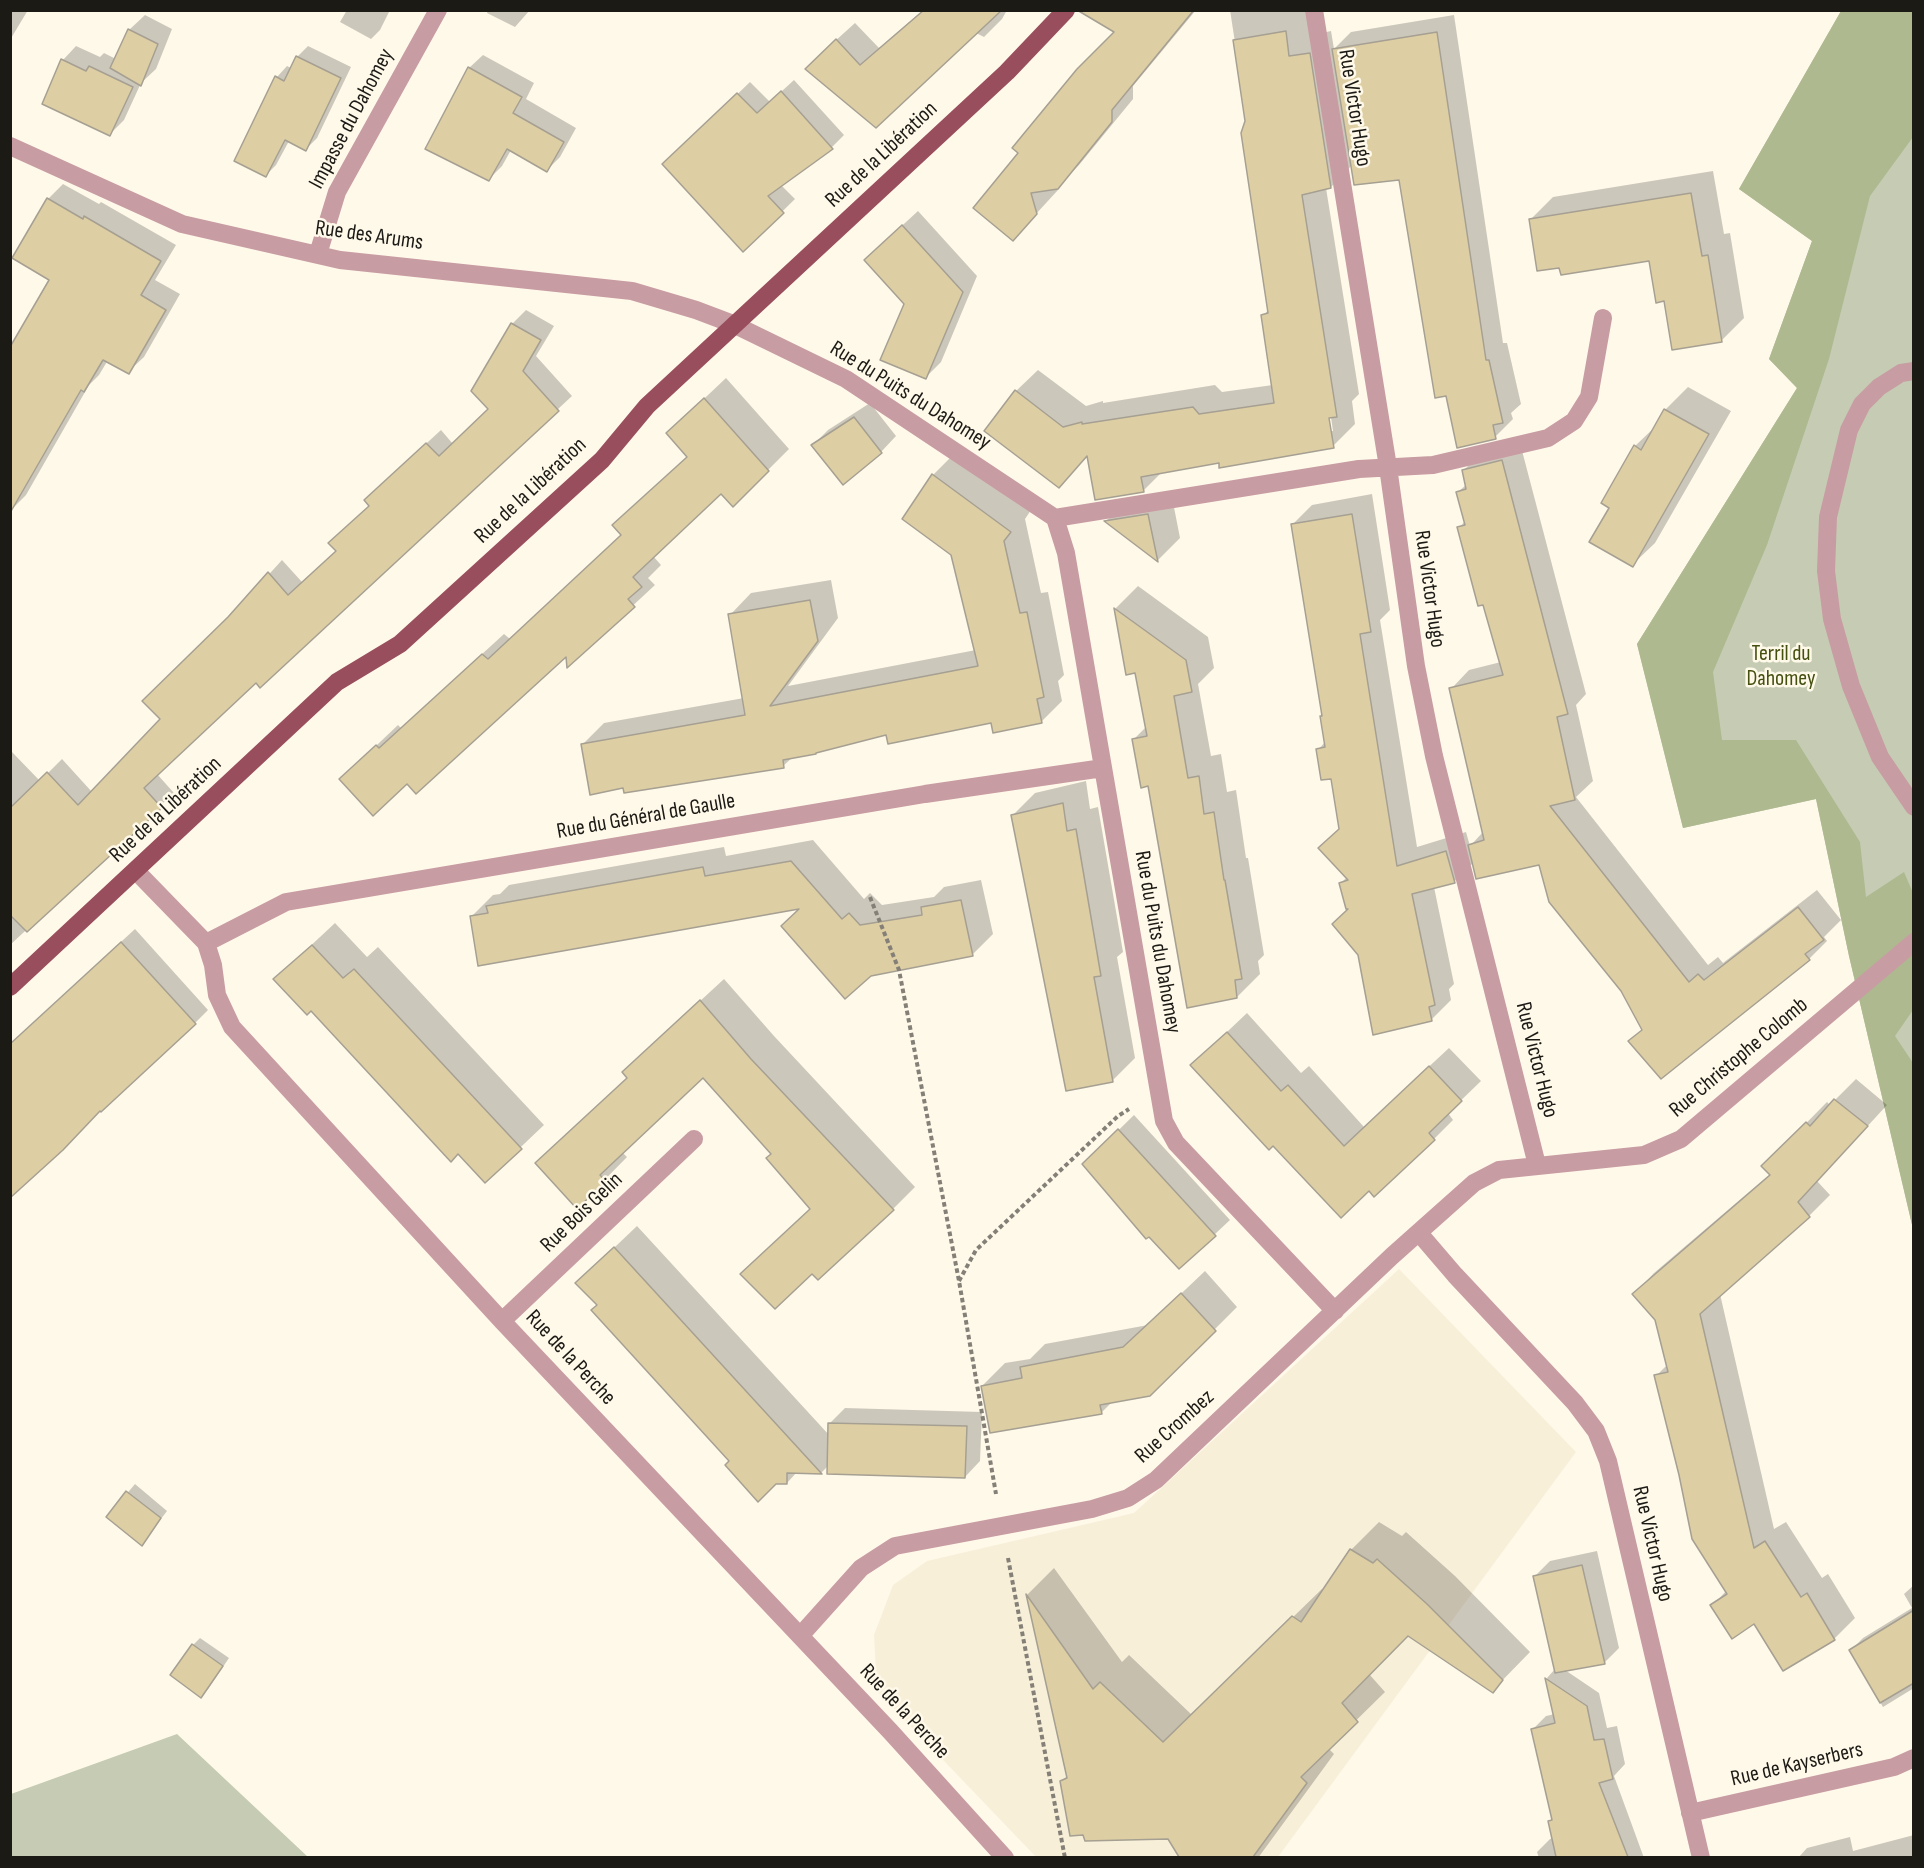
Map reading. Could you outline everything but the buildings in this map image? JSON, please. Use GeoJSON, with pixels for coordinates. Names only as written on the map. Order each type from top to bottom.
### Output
{"type":"FeatureCollection","features":[{"type":"Feature","properties":{"kind":"main road","name":"Rue de la Libération"},"geometry":{"type":"LineString","coordinates":[[10,987],[136,872],[337,682],[400,644],[602,460],[647,406],[1007,72],[1066,10]]}},
{"type":"Feature","properties":{"kind":"street","name":"Impasse du Dahomey"},"geometry":{"type":"LineString","coordinates":[[318,254],[337,192],[438,10]]}},
{"type":"Feature","properties":{"kind":"street","name":"Rue Victor Hugo"},"geometry":{"type":"LineString","coordinates":[[1314,10],[1388,467],[1416,666],[1434,756],[1537,1165]]}},
{"type":"Feature","properties":{"kind":"street","name":"Rue des Arums"},"geometry":{"type":"LineString","coordinates":[[10,147],[182,224],[340,260],[632,291],[696,310],[733,324]]}},
{"type":"Feature","properties":{"kind":"street"},"geometry":{"type":"LineString","coordinates":[[1055,518],[1359,470],[1433,465],[1548,438],[1574,422],[1589,397],[1603,318]]}},
{"type":"Feature","properties":{"kind":"street","name":"Rue du Puits du Dahomey"},"geometry":{"type":"LineString","coordinates":[[733,324],[846,379],[1055,518],[1066,553],[1164,1121],[1176,1143],[1335,1311]]}},
{"type":"Feature","properties":{"kind":"street"},"geometry":{"type":"LineString","coordinates":[[1914,371],[1901,373],[1880,387],[1862,404],[1849,430],[1828,517],[1826,571],[1832,619],[1851,686],[1880,757],[1914,807]]}},
{"type":"Feature","properties":{"kind":"street","name":"Rue du Général de Gaulle"},"geometry":{"type":"LineString","coordinates":[[206,943],[286,902],[925,794],[1103,768]]}},
{"type":"Feature","properties":{"kind":"street","name":"Rue de la Perche"},"geometry":{"type":"LineString","coordinates":[[136,872],[206,943],[213,965],[217,995],[232,1027],[502,1321],[1005,1857]]}},
{"type":"Feature","properties":{"kind":"street","name":"Rue Christophe Colomb"},"geometry":{"type":"LineString","coordinates":[[1537,1165],[1644,1155],[1681,1139],[1914,942]]}},
{"type":"Feature","properties":{"kind":"street","name":"Rue Bois Gelin"},"geometry":{"type":"LineString","coordinates":[[502,1321],[694,1139]]}},
{"type":"Feature","properties":{"kind":"street","name":"Rue Crombez"},"geometry":{"type":"LineString","coordinates":[[800,1636],[861,1568],[895,1546],[1092,1509],[1128,1498],[1155,1479],[1392,1256],[1474,1183],[1499,1170],[1537,1165]]}},
{"type":"Feature","properties":{"kind":"street","name":"Rue Victor Hugo"},"geometry":{"type":"LineString","coordinates":[[1419,1233],[1455,1275],[1575,1403],[1596,1431],[1608,1461],[1701,1857]]}},
{"type":"Feature","properties":{"kind":"street","name":"Rue de Kayserbers"},"geometry":{"type":"LineString","coordinates":[[1690,1813],[1894,1767],[1914,1758]]}},
{"type":"Feature","properties":{"kind":"path"},"geometry":{"type":"LineString","coordinates":[[870,897],[899,970],[958,1281],[1001,1525],[1065,1857]]}},
{"type":"Feature","properties":{"kind":"path"},"geometry":{"type":"LineString","coordinates":[[958,1281],[976,1250],[1101,1131],[1118,1116],[1158,1092]]}},
{"type":"Feature","properties":{"kind":"shaded area"},"geometry":{"type":"Polygon","coordinates":[[[1399,1269],[1576,1452],[1278,1857],[1036,1857],[877,1691],[874,1635],[893,1585],[927,1561],[1134,1513],[1399,1269]]]}},
{"type":"Feature","properties":{"kind":"green space","name":"Terril du Dahomey"},"geometry":{"type":"Polygon","coordinates":[[[1841,11],[1913,11],[1913,1229],[1849,956],[1816,799],[1683,828],[1637,644],[1797,388],[1769,359],[1812,241],[1739,189],[1841,11]]]}},
{"type":"Feature","properties":{"kind":"green space"},"geometry":{"type":"Polygon","coordinates":[[[1841,11],[1913,11],[1913,137],[1870,196],[1829,359],[1767,545],[1713,672],[1722,740],[1796,740],[1860,842],[1866,897],[1904,872],[1913,893],[1913,1010],[1895,1036],[1913,1063],[1913,1229],[1849,956],[1816,799],[1683,828],[1637,644],[1797,388],[1769,359],[1812,241],[1739,189],[1841,11]]]}},
{"type":"Feature","properties":{"kind":"green space"},"geometry":{"type":"Polygon","coordinates":[[[177,1734],[308,1857],[11,1857],[11,1794],[177,1734]]]}}]}
